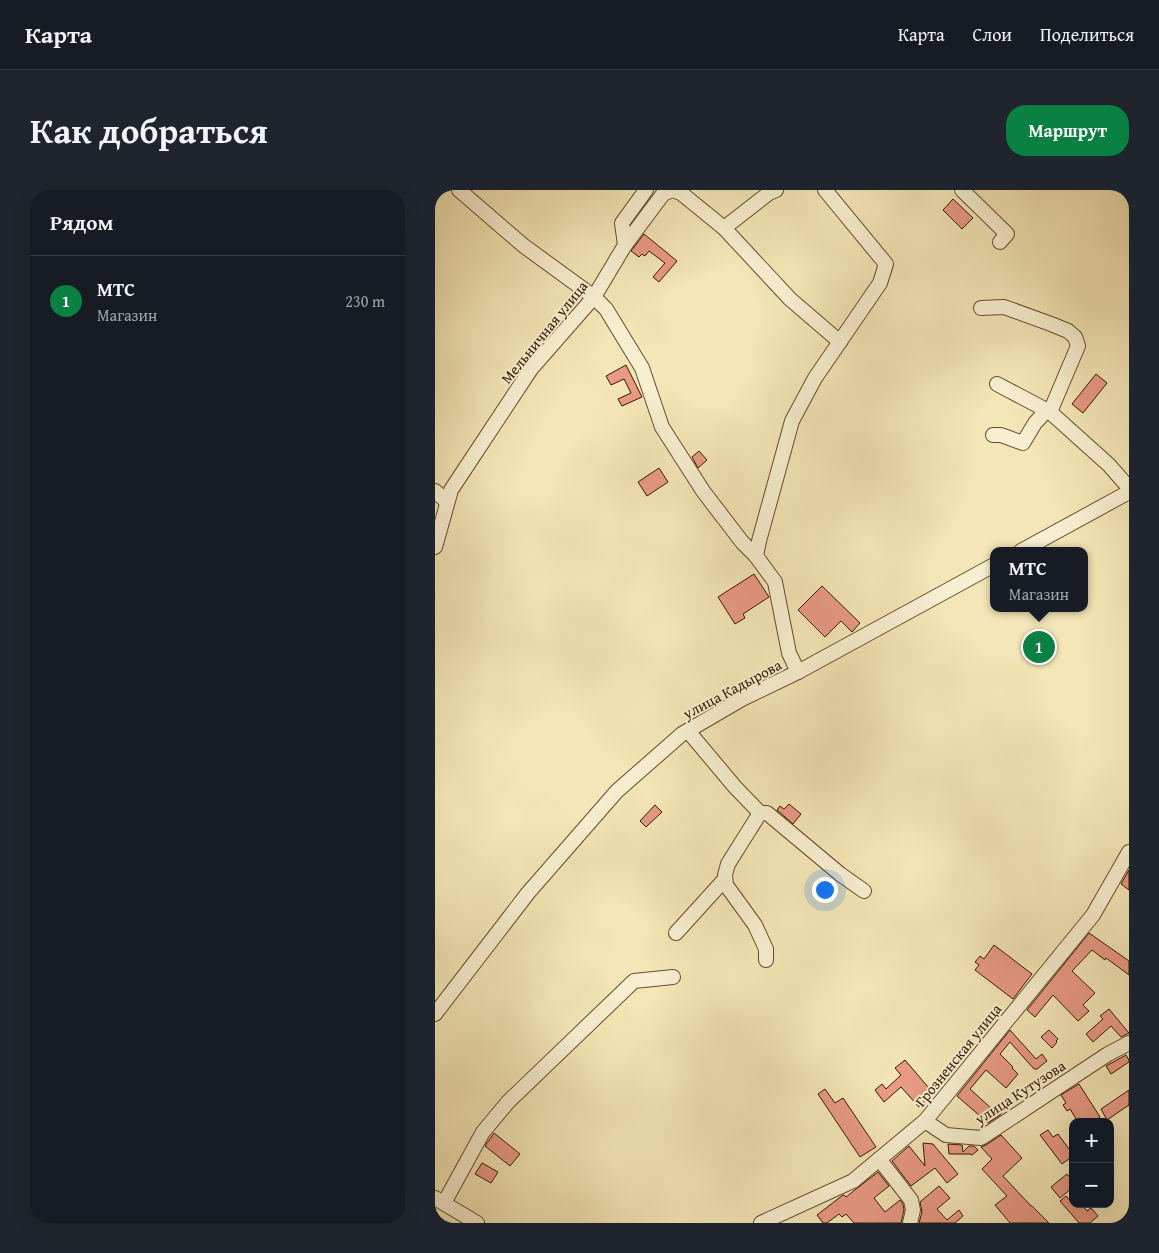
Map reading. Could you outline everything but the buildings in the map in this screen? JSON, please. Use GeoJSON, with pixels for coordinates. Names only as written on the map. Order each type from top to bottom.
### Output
{"type":"FeatureCollection","features":[{"type":"Feature","properties":{"kind":"street"},"geometry":{"type":"LineString","coordinates":[[459,190],[525,246],[594,297],[605,309],[642,368],[662,427],[703,491],[742,542],[757,556],[775,582],[789,653],[797,672]]}},
{"type":"Feature","properties":{"kind":"street"},"geometry":{"type":"LineString","coordinates":[[625,245],[622,223],[646,190]]}},
{"type":"Feature","properties":{"kind":"street","name":"Мельничная улица"},"geometry":{"type":"LineString","coordinates":[[435,547],[451,490],[531,368],[594,297],[625,245],[663,194],[672,190],[681,193],[724,228]]}},
{"type":"Feature","properties":{"kind":"street"},"geometry":{"type":"LineString","coordinates":[[776,190],[724,228],[790,299],[840,342]]}},
{"type":"Feature","properties":{"kind":"street"},"geometry":{"type":"LineString","coordinates":[[757,556],[759,541],[792,421],[815,378],[880,283],[886,264],[825,190]]}},
{"type":"Feature","properties":{"kind":"street"},"geometry":{"type":"LineString","coordinates":[[962,190],[1007,234],[1000,242]]}},
{"type":"Feature","properties":{"kind":"street"},"geometry":{"type":"LineString","coordinates":[[981,308],[1004,307],[1051,324],[1068,331],[1075,337],[1078,346],[1049,411],[1035,423],[1023,443],[1001,435],[993,435]]}},
{"type":"Feature","properties":{"kind":"street"},"geometry":{"type":"LineString","coordinates":[[997,384],[1049,411],[1109,465],[1129,488]]}},
{"type":"Feature","properties":{"kind":"street"},"geometry":{"type":"LineString","coordinates":[[435,491],[447,502]]}},
{"type":"Feature","properties":{"kind":"street"},"geometry":{"type":"LineString","coordinates":[[1028,547],[1129,492]]}},
{"type":"Feature","properties":{"kind":"street","name":"улица Кадырова"},"geometry":{"type":"LineString","coordinates":[[435,1014],[528,894],[617,791],[682,734],[742,698],[797,672],[990,568]]}},
{"type":"Feature","properties":{"kind":"street"},"geometry":{"type":"LineString","coordinates":[[688,731],[760,813]]}},
{"type":"Feature","properties":{"kind":"street"},"geometry":{"type":"LineString","coordinates":[[766,960],[766,949],[755,925],[726,885],[725,879],[728,864],[760,813],[767,812],[864,891]]}},
{"type":"Feature","properties":{"kind":"street","name":"Грозненская улица"},"geometry":{"type":"LineString","coordinates":[[761,1223],[853,1181],[925,1121],[1093,915],[1129,852]]}},
{"type":"Feature","properties":{"kind":"street"},"geometry":{"type":"LineString","coordinates":[[676,933],[725,879]]}},
{"type":"Feature","properties":{"kind":"street"},"geometry":{"type":"LineString","coordinates":[[477,1223],[439,1201],[483,1132],[508,1102],[634,981],[673,977]]}},
{"type":"Feature","properties":{"kind":"street","name":"улица Кутузова"},"geometry":{"type":"LineString","coordinates":[[925,1121],[946,1135],[981,1138],[1108,1054],[1129,1043]]}},
{"type":"Feature","properties":{"kind":"street"},"geometry":{"type":"LineString","coordinates":[[879,1159],[911,1200],[913,1210],[910,1223]]}},
{"type":"Feature","properties":{"kind":"place","name":"МТС"},"geometry":{"type":"Point","coordinates":[1039,647]}}]}
